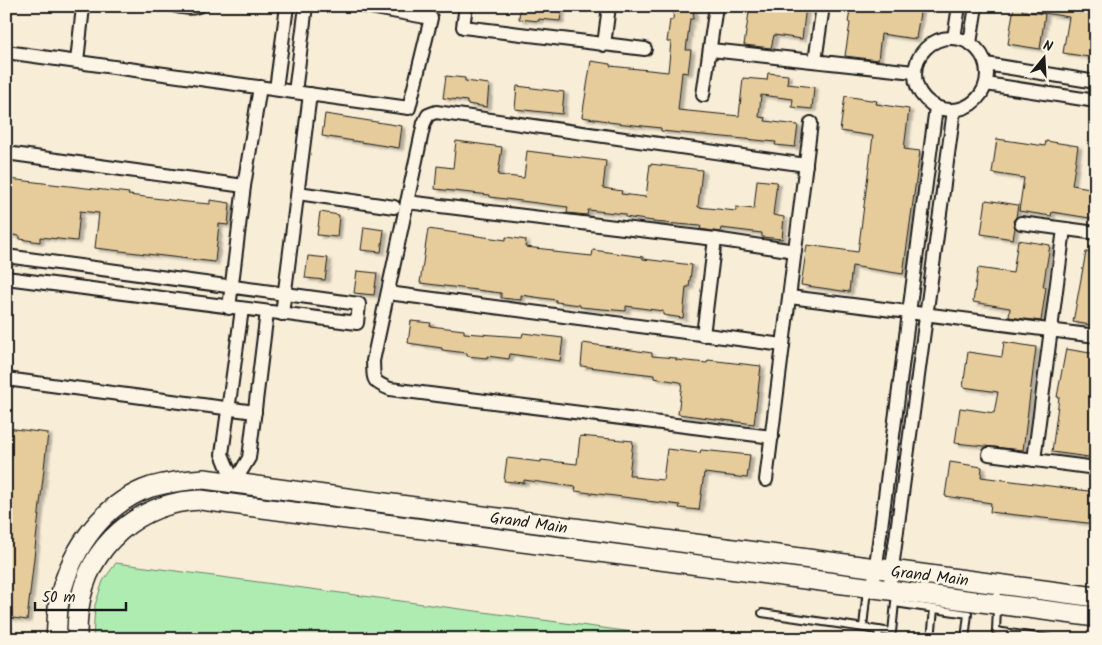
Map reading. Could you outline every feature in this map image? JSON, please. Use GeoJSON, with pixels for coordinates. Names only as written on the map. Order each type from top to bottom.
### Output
{"type":"FeatureCollection","features":[{"type":"Feature","properties":{"kind":"street"},"geometry":{"type":"LineString","coordinates":[[276,89],[287,6]]}},
{"type":"Feature","properties":{"kind":"street"},"geometry":{"type":"LineString","coordinates":[[295,92],[306,6]]}},
{"type":"Feature","properties":{"kind":"street"},"geometry":{"type":"LineString","coordinates":[[6,52],[409,108],[431,18],[364,6]]}},
{"type":"Feature","properties":{"kind":"street"},"geometry":{"type":"LineString","coordinates":[[466,6],[463,27],[645,49]]}},
{"type":"Feature","properties":{"kind":"street"},"geometry":{"type":"LineString","coordinates":[[604,45],[609,6]]}},
{"type":"Feature","properties":{"kind":"street"},"geometry":{"type":"LineString","coordinates":[[703,95],[716,6]]}},
{"type":"Feature","properties":{"kind":"street"},"geometry":{"type":"LineString","coordinates":[[815,61],[823,6]]}},
{"type":"Feature","properties":{"kind":"street"},"geometry":{"type":"LineString","coordinates":[[954,38],[959,6]]}},
{"type":"Feature","properties":{"kind":"street"},"geometry":{"type":"LineString","coordinates":[[970,43],[976,6]]}},
{"type":"Feature","properties":{"kind":"street"},"geometry":{"type":"LineString","coordinates":[[76,61],[83,7]]}},
{"type":"Feature","properties":{"kind":"street"},"geometry":{"type":"LineString","coordinates":[[943,38],[954,38],[970,43],[977,48],[986,64],[988,74],[982,94],[965,108],[954,110],[936,107],[918,91],[914,72],[918,57],[925,48],[943,38]]}},
{"type":"Feature","properties":{"kind":"street"},"geometry":{"type":"LineString","coordinates":[[711,50],[914,72]]}},
{"type":"Feature","properties":{"kind":"street"},"geometry":{"type":"LineString","coordinates":[[986,64],[1096,82]]}},
{"type":"Feature","properties":{"kind":"street"},"geometry":{"type":"LineString","coordinates":[[986,84],[1096,101]]}},
{"type":"Feature","properties":{"kind":"street"},"geometry":{"type":"LineString","coordinates":[[234,483],[222,454],[229,408],[235,308],[232,287],[244,186],[260,87]]}},
{"type":"Feature","properties":{"kind":"street"},"geometry":{"type":"LineString","coordinates":[[282,314],[310,94]]}},
{"type":"Feature","properties":{"kind":"street"},"geometry":{"type":"LineString","coordinates":[[884,592],[884,504],[936,107]]}},
{"type":"Feature","properties":{"kind":"street"},"geometry":{"type":"LineString","coordinates":[[884,569],[901,506],[954,110]]}},
{"type":"Feature","properties":{"kind":"street"},"geometry":{"type":"LineString","coordinates":[[772,437],[390,389],[377,383],[374,379],[373,361],[424,123],[428,115],[436,112],[806,165]]}},
{"type":"Feature","properties":{"kind":"street"},"geometry":{"type":"LineString","coordinates":[[766,480],[811,123]]}},
{"type":"Feature","properties":{"kind":"street"},"geometry":{"type":"LineString","coordinates":[[6,153],[244,186]]}},
{"type":"Feature","properties":{"kind":"street"},"geometry":{"type":"LineString","coordinates":[[298,193],[394,207]]}},
{"type":"Feature","properties":{"kind":"street"},"geometry":{"type":"LineString","coordinates":[[407,202],[715,239],[795,251]]}},
{"type":"Feature","properties":{"kind":"street"},"geometry":{"type":"LineString","coordinates":[[1021,223],[1096,233]]}},
{"type":"Feature","properties":{"kind":"street"},"geometry":{"type":"LineString","coordinates":[[1034,460],[1064,229]]}},
{"type":"Feature","properties":{"kind":"street"},"geometry":{"type":"LineString","coordinates":[[704,335],[715,239]]}},
{"type":"Feature","properties":{"kind":"street"},"geometry":{"type":"LineString","coordinates":[[6,256],[359,304],[357,323],[6,278]]}},
{"type":"Feature","properties":{"kind":"street"},"geometry":{"type":"LineString","coordinates":[[388,293],[783,345]]}},
{"type":"Feature","properties":{"kind":"street"},"geometry":{"type":"LineString","coordinates":[[790,297],[927,316],[1096,336]]}},
{"type":"Feature","properties":{"kind":"street"},"geometry":{"type":"LineString","coordinates":[[231,504],[234,483],[249,458],[267,312]]}},
{"type":"Feature","properties":{"kind":"street"},"geometry":{"type":"LineString","coordinates":[[6,379],[254,412]]}},
{"type":"Feature","properties":{"kind":"street"},"geometry":{"type":"LineString","coordinates":[[989,454],[1096,468]]}},
{"type":"Feature","properties":{"kind":"street","name":"Grand Main"},"geometry":{"type":"LineString","coordinates":[[56,639],[58,608],[63,587],[72,562],[81,545],[96,525],[111,510],[129,497],[150,488],[176,481],[204,479],[1096,597]]}},
{"type":"Feature","properties":{"kind":"street","name":"Grand Main"},"geometry":{"type":"LineString","coordinates":[[77,639],[79,607],[93,567],[102,552],[127,525],[144,514],[165,505],[201,500],[884,592],[1096,617]]}},
{"type":"Feature","properties":{"kind":"street"},"geometry":{"type":"LineString","coordinates":[[884,504],[901,506]]}},
{"type":"Feature","properties":{"kind":"lane"},"geometry":{"type":"LineString","coordinates":[[164,6],[187,12],[204,6]]}},
{"type":"Feature","properties":{"kind":"lane"},"geometry":{"type":"LineString","coordinates":[[998,584],[996,632],[1050,639]]}},
{"type":"Feature","properties":{"kind":"lane"},"geometry":{"type":"LineString","coordinates":[[884,592],[934,609],[968,614],[966,639]]}},
{"type":"Feature","properties":{"kind":"lane"},"geometry":{"type":"LineString","coordinates":[[863,628],[884,592]]}},
{"type":"Feature","properties":{"kind":"lane"},"geometry":{"type":"LineString","coordinates":[[762,613],[892,632],[884,592]]}},
{"type":"Feature","properties":{"kind":"lane"},"geometry":{"type":"LineString","coordinates":[[931,639],[934,609]]}},
{"type":"Feature","properties":{"kind":"lane"},"geometry":{"type":"LineString","coordinates":[[878,639],[880,630]]}},
{"type":"Feature","properties":{"kind":"green space"},"geometry":{"type":"Polygon","coordinates":[[[116,563],[685,639],[93,639],[95,605],[103,581],[116,563]]]}},
{"type":"Feature","properties":{"kind":"building"},"geometry":{"type":"Polygon","coordinates":[[[520,6],[562,6],[560,21],[519,19],[520,6]]]}},
{"type":"Feature","properties":{"kind":"building"},"geometry":{"type":"Polygon","coordinates":[[[674,6],[694,6],[693,19],[690,19],[686,50],[691,50],[688,73],[682,72],[678,110],[739,116],[743,78],[767,80],[768,73],[788,75],[787,84],[814,87],[812,109],[792,107],[793,99],[761,95],[759,117],[766,118],[765,121],[798,125],[795,147],[775,145],[776,142],[661,131],[661,128],[582,117],[591,61],[610,64],[610,66],[668,72],[671,42],[667,42],[670,20],[673,20],[674,6]]]}},
{"type":"Feature","properties":{"kind":"building"},"geometry":{"type":"Polygon","coordinates":[[[750,6],[806,6],[802,39],[774,35],[771,48],[744,45],[750,6]]]}},
{"type":"Feature","properties":{"kind":"building"},"geometry":{"type":"Polygon","coordinates":[[[851,6],[921,6],[916,39],[881,34],[878,60],[845,56],[851,6]]]}},
{"type":"Feature","properties":{"kind":"building"},"geometry":{"type":"Polygon","coordinates":[[[1014,6],[1023,6],[1022,11],[1045,14],[1040,49],[1008,44],[1014,6]]]}},
{"type":"Feature","properties":{"kind":"building"},"geometry":{"type":"Polygon","coordinates":[[[1038,6],[1096,6],[1096,58],[1063,53],[1069,17],[1038,12],[1038,6]]]}},
{"type":"Feature","properties":{"kind":"building"},"geometry":{"type":"Polygon","coordinates":[[[446,76],[465,78],[465,81],[489,84],[487,107],[467,104],[467,101],[443,98],[446,76]]]}},
{"type":"Feature","properties":{"kind":"building"},"geometry":{"type":"Polygon","coordinates":[[[517,86],[564,92],[562,114],[515,109],[517,86]]]}},
{"type":"Feature","properties":{"kind":"building"},"geometry":{"type":"Polygon","coordinates":[[[845,96],[877,101],[876,104],[909,109],[904,149],[920,151],[903,274],[852,266],[849,292],[801,285],[807,245],[858,252],[873,136],[840,131],[845,96]]]}},
{"type":"Feature","properties":{"kind":"building"},"geometry":{"type":"Polygon","coordinates":[[[325,114],[402,126],[399,148],[322,136],[325,114]]]}},
{"type":"Feature","properties":{"kind":"building"},"geometry":{"type":"Polygon","coordinates":[[[997,139],[1045,146],[1046,141],[1078,146],[1072,185],[1096,189],[1096,219],[1052,212],[1051,216],[1019,211],[1024,178],[992,173],[997,139]]]}},
{"type":"Feature","properties":{"kind":"building"},"geometry":{"type":"Polygon","coordinates":[[[456,141],[502,147],[498,175],[524,178],[527,151],[606,161],[603,188],[622,191],[621,194],[646,197],[650,164],[702,170],[698,207],[736,211],[736,207],[754,209],[757,180],[777,182],[773,215],[784,217],[782,239],[762,237],[762,233],[721,228],[720,232],[700,229],[701,226],[653,222],[625,217],[625,214],[588,210],[587,215],[567,213],[568,207],[435,189],[437,166],[453,168],[456,141]]]}},
{"type":"Feature","properties":{"kind":"building"},"geometry":{"type":"Polygon","coordinates":[[[9,179],[187,202],[210,204],[210,200],[230,203],[228,225],[219,224],[215,262],[95,248],[99,213],[80,211],[77,241],[40,237],[40,242],[20,239],[20,236],[6,234],[6,203],[9,179]]]}},
{"type":"Feature","properties":{"kind":"building"},"geometry":{"type":"Polygon","coordinates":[[[986,200],[1018,205],[1016,217],[1013,221],[1015,228],[1013,239],[981,234],[986,200]]]}},
{"type":"Feature","properties":{"kind":"building"},"geometry":{"type":"Polygon","coordinates":[[[320,212],[339,215],[337,237],[317,235],[320,212]]]}},
{"type":"Feature","properties":{"kind":"building"},"geometry":{"type":"Polygon","coordinates":[[[364,227],[384,230],[381,252],[361,250],[364,227]]]}},
{"type":"Feature","properties":{"kind":"building"},"geometry":{"type":"Polygon","coordinates":[[[428,229],[506,240],[506,237],[526,240],[525,247],[553,250],[553,252],[592,256],[593,250],[692,265],[689,287],[686,287],[683,318],[663,315],[663,311],[626,306],[626,311],[580,307],[580,305],[556,302],[556,300],[521,295],[521,300],[501,298],[501,293],[420,283],[428,229]]]}},
{"type":"Feature","properties":{"kind":"building"},"geometry":{"type":"Polygon","coordinates":[[[1018,240],[1050,245],[1043,287],[1046,287],[1041,321],[1009,317],[1010,308],[973,302],[978,268],[1013,273],[1018,240]]]}},
{"type":"Feature","properties":{"kind":"building"},"geometry":{"type":"Polygon","coordinates":[[[1086,252],[1096,253],[1096,326],[1073,322],[1086,252]]]}},
{"type":"Feature","properties":{"kind":"building"},"geometry":{"type":"Polygon","coordinates":[[[308,256],[328,258],[325,280],[305,278],[308,256]]]}},
{"type":"Feature","properties":{"kind":"building"},"geometry":{"type":"Polygon","coordinates":[[[357,271],[377,273],[374,295],[354,293],[357,271]]]}},
{"type":"Feature","properties":{"kind":"building"},"geometry":{"type":"Polygon","coordinates":[[[411,321],[431,323],[430,326],[464,330],[464,333],[522,337],[523,333],[563,338],[560,361],[510,354],[509,359],[467,356],[467,353],[408,343],[411,321]]]}},
{"type":"Feature","properties":{"kind":"building"},"geometry":{"type":"Polygon","coordinates":[[[1004,342],[1036,347],[1023,450],[955,443],[960,408],[994,413],[998,392],[963,387],[968,352],[1002,357],[1004,342]]]}},
{"type":"Feature","properties":{"kind":"building"},"geometry":{"type":"Polygon","coordinates":[[[583,343],[652,353],[652,356],[676,358],[676,360],[707,363],[708,360],[761,366],[754,424],[678,414],[682,383],[654,378],[654,375],[581,366],[583,343]]]}},
{"type":"Feature","properties":{"kind":"building"},"geometry":{"type":"Polygon","coordinates":[[[1066,349],[1096,354],[1096,458],[1052,452],[1059,397],[1057,397],[1066,349]]]}},
{"type":"Feature","properties":{"kind":"building"},"geometry":{"type":"Polygon","coordinates":[[[6,428],[48,433],[27,620],[6,617],[6,428]]]}},
{"type":"Feature","properties":{"kind":"building"},"geometry":{"type":"Polygon","coordinates":[[[580,436],[633,441],[629,475],[634,475],[634,477],[663,480],[667,449],[700,453],[701,450],[750,455],[747,478],[704,473],[699,510],[679,508],[680,505],[575,491],[576,487],[524,480],[524,483],[504,481],[507,458],[577,464],[580,436]]]}},
{"type":"Feature","properties":{"kind":"building"},"geometry":{"type":"Polygon","coordinates":[[[950,462],[982,467],[981,477],[1096,492],[1096,524],[990,512],[991,503],[945,496],[950,462]]]}}]}
